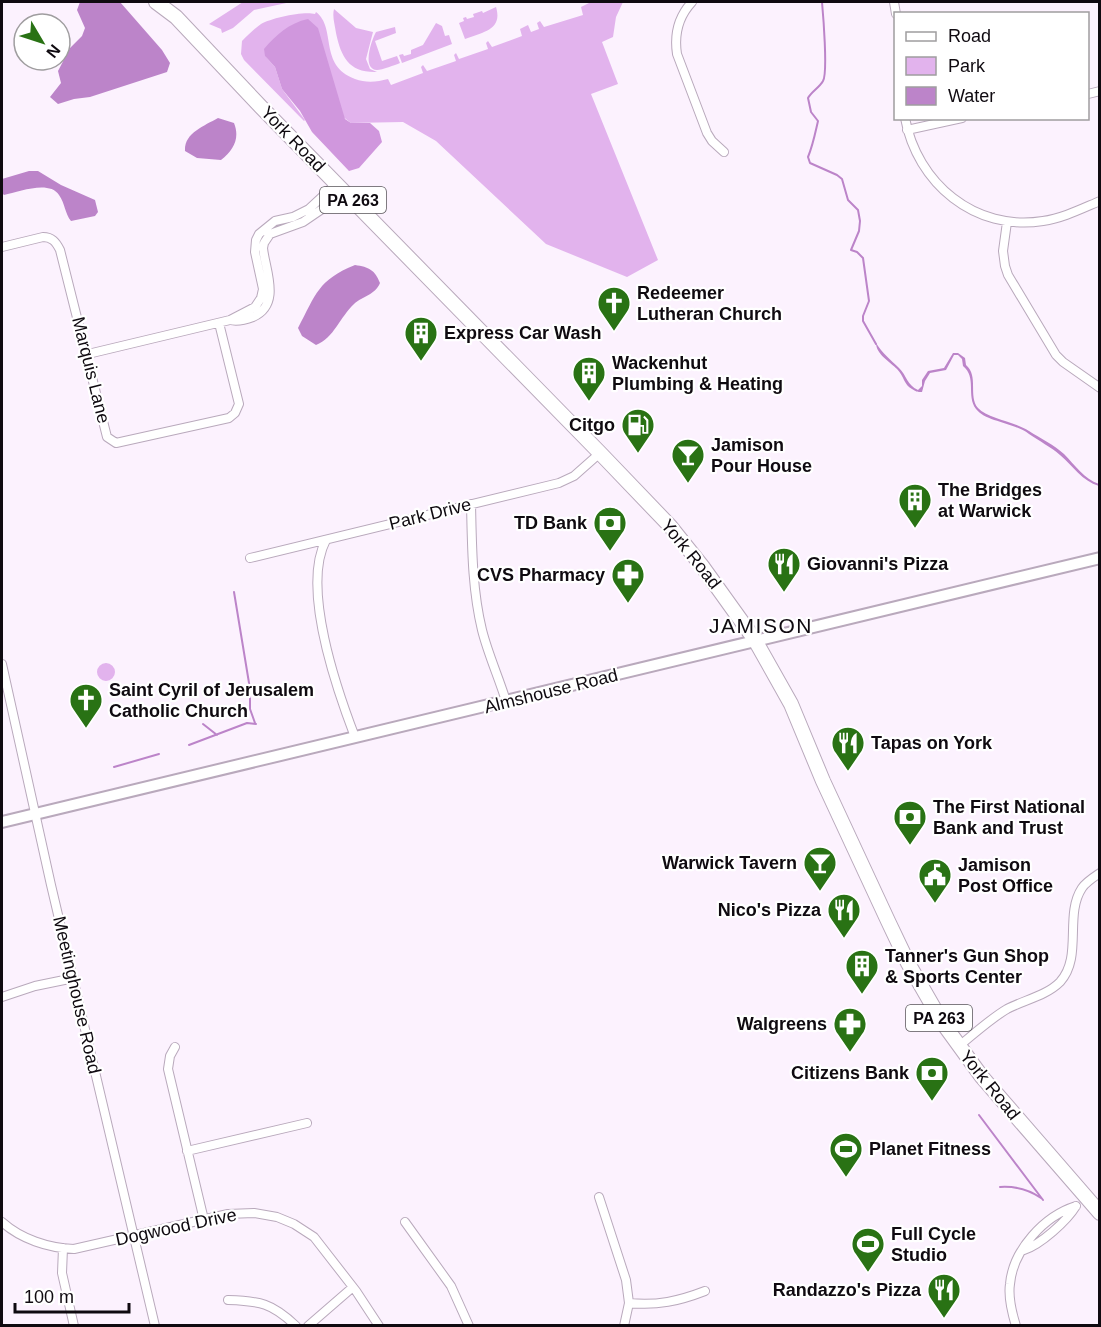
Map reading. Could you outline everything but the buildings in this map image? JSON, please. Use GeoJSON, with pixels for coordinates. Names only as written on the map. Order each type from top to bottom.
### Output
{"type":"FeatureCollection","features":[{"type":"Feature","properties":{"kind":"highway","name":"York Road"},"geometry":{"type":"LineString","coordinates":[[156,2],[176,17]]}},
{"type":"Feature","properties":{"kind":"highway","name":"York Road"},"geometry":{"type":"LineString","coordinates":[[165,2],[176,17],[339,187],[670,526],[702,566],[755,640],[791,704],[823,781],[908,963],[942,1022],[1081,1201],[1100,1213]]}},
{"type":"Feature","properties":{"kind":"main road","name":"Almshouse Road"},"geometry":{"type":"LineString","coordinates":[[2,822],[1100,558]]}},
{"type":"Feature","properties":{"kind":"street"},"geometry":{"type":"LineString","coordinates":[[692,2],[677,26],[677,54],[707,133],[724,152]]}},
{"type":"Feature","properties":{"kind":"street"},"geometry":{"type":"LineString","coordinates":[[905,120],[919,160],[940,188],[982,215],[1007,222],[1034,222],[1057,218],[1100,201]]}},
{"type":"Feature","properties":{"kind":"street"},"geometry":{"type":"LineString","coordinates":[[907,130],[953,120]]}},
{"type":"Feature","properties":{"kind":"street"},"geometry":{"type":"LineString","coordinates":[[88,354],[230,320],[238,322],[252,318],[266,306],[270,286],[263,248],[270,234],[303,222],[325,207],[339,187]]}},
{"type":"Feature","properties":{"kind":"street"},"geometry":{"type":"LineString","coordinates":[[1007,222],[1003,255],[1008,275],[1056,355],[1100,388]]}},
{"type":"Feature","properties":{"kind":"street","name":"Marquis Lane"},"geometry":{"type":"LineString","coordinates":[[2,247],[47,237],[55,242],[60,250],[88,354],[107,437],[116,443],[230,418],[235,413],[239,404],[219,323]]}},
{"type":"Feature","properties":{"kind":"street","name":"Park Drive"},"geometry":{"type":"LineString","coordinates":[[250,558],[569,479],[600,453]]}},
{"type":"Feature","properties":{"kind":"street"},"geometry":{"type":"LineString","coordinates":[[471,504],[475,594],[483,631],[506,701]]}},
{"type":"Feature","properties":{"kind":"street"},"geometry":{"type":"LineString","coordinates":[[326,540],[321,549],[319,567],[319,596],[324,637],[338,691],[355,737]]}},
{"type":"Feature","properties":{"kind":"street","name":"Meetinghouse Road"},"geometry":{"type":"LineString","coordinates":[[2,664],[155,1326]]}},
{"type":"Feature","properties":{"kind":"street"},"geometry":{"type":"LineString","coordinates":[[959,1046],[1007,1009],[1046,992],[1060,982],[1068,970],[1075,906],[1083,886],[1100,873]]}},
{"type":"Feature","properties":{"kind":"street"},"geometry":{"type":"LineString","coordinates":[[2,997],[24,989],[74,978]]}},
{"type":"Feature","properties":{"kind":"street"},"geometry":{"type":"LineString","coordinates":[[175,1047],[170,1056],[168,1069],[204,1220]]}},
{"type":"Feature","properties":{"kind":"street"},"geometry":{"type":"LineString","coordinates":[[187,1151],[307,1123]]}},
{"type":"Feature","properties":{"kind":"street"},"geometry":{"type":"LineString","coordinates":[[599,1197],[626,1280],[629,1303],[624,1326]]}},
{"type":"Feature","properties":{"kind":"street"},"geometry":{"type":"LineString","coordinates":[[1016,1326],[1011,1305],[1010,1284],[1015,1264],[1024,1250],[1034,1247],[1069,1216],[1081,1201]]}},
{"type":"Feature","properties":{"kind":"street","name":"Dogwood Drive"},"geometry":{"type":"LineString","coordinates":[[2,1222],[15,1232],[32,1240],[74,1249],[228,1214],[254,1213],[286,1220],[314,1237],[353,1287],[379,1326]]}},
{"type":"Feature","properties":{"kind":"street"},"geometry":{"type":"LineString","coordinates":[[405,1222],[451,1286],[469,1326]]}},
{"type":"Feature","properties":{"kind":"street"},"geometry":{"type":"LineString","coordinates":[[63,1248],[62,1274],[74,1326]]}},
{"type":"Feature","properties":{"kind":"street"},"geometry":{"type":"LineString","coordinates":[[308,1326],[353,1287]]}},
{"type":"Feature","properties":{"kind":"street"},"geometry":{"type":"LineString","coordinates":[[629,1303],[667,1303],[705,1291]]}},
{"type":"Feature","properties":{"kind":"street"},"geometry":{"type":"LineString","coordinates":[[228,1300],[269,1305],[296,1326]]}},
{"type":"Feature","properties":{"kind":"green space"},"geometry":{"type":"Polygon","coordinates":[[[243,2],[291,2],[254,10],[233,28],[222,33],[221,29],[209,24],[243,2]]]}},
{"type":"Feature","properties":{"kind":"green space"},"geometry":{"type":"Polygon","coordinates":[[[589,2],[623,2],[616,17],[613,37],[602,42],[618,84],[591,94],[658,260],[627,277],[546,244],[436,141],[403,122],[351,123],[265,56],[275,67],[282,89],[304,121],[244,60],[241,54],[242,41],[261,24],[272,19],[303,13],[315,14],[316,12],[326,27],[336,65],[344,73],[363,81],[388,79],[391,85],[423,73],[421,67],[423,65],[427,71],[456,61],[454,55],[456,53],[459,59],[488,49],[486,43],[488,41],[492,47],[522,36],[520,29],[528,25],[531,32],[539,29],[537,23],[540,21],[544,27],[583,15],[581,7],[589,2]]]}},
{"type":"Feature","properties":{"kind":"green space"},"geometry":{"type":"Polygon","coordinates":[[[496,7],[497,21],[494,25],[485,32],[465,39],[459,23],[464,21],[463,18],[474,17],[473,14],[482,11],[483,13],[496,7]]]}},
{"type":"Feature","properties":{"kind":"green space"},"geometry":{"type":"Polygon","coordinates":[[[334,9],[356,28],[373,32],[366,59],[370,69],[377,72],[359,70],[348,62],[336,33],[334,9]]]}},
{"type":"Feature","properties":{"kind":"green space"},"geometry":{"type":"Polygon","coordinates":[[[436,23],[442,26],[445,36],[449,35],[452,44],[402,63],[399,55],[411,54],[411,50],[423,45],[436,23]]]}},
{"type":"Feature","properties":{"kind":"green space"},"geometry":{"type":"Polygon","coordinates":[[[395,27],[396,33],[375,41],[382,61],[397,56],[400,63],[379,70],[372,68],[369,53],[376,32],[395,27]]]}},
{"type":"Feature","properties":{"kind":"green space"},"geometry":{"type":"Polygon","coordinates":[[[106,663],[112,666],[115,672],[112,678],[106,681],[100,678],[97,672],[100,666],[106,663]]]}},
{"type":"Feature","properties":{"kind":"shaded area"},"geometry":{"type":"Polygon","coordinates":[[[308,19],[318,28],[345,119],[351,123],[370,123],[379,131],[382,142],[359,168],[349,171],[312,132],[300,111],[282,89],[275,67],[265,56],[264,49],[278,34],[295,23],[308,19]]]}},
{"type":"Feature","properties":{"kind":"water"},"geometry":{"type":"Polygon","coordinates":[[[80,2],[120,2],[162,50],[170,63],[167,72],[90,97],[58,104],[50,97],[61,83],[58,72],[72,72],[72,46],[82,36],[85,28],[77,10],[80,2]]]}},
{"type":"Feature","properties":{"kind":"water"},"geometry":{"type":"Polygon","coordinates":[[[218,118],[234,123],[236,128],[235,143],[226,156],[221,160],[197,158],[185,151],[191,135],[218,118]]]}},
{"type":"Feature","properties":{"kind":"water"},"geometry":{"type":"Polygon","coordinates":[[[29,171],[38,171],[61,185],[95,200],[98,212],[95,216],[71,221],[59,195],[48,188],[4,195],[2,193],[2,179],[29,171]]]}},
{"type":"Feature","properties":{"kind":"water"},"geometry":{"type":"Polygon","coordinates":[[[355,265],[371,270],[380,283],[372,293],[354,304],[328,337],[316,345],[302,336],[298,328],[319,289],[333,276],[355,265]]]}},
{"type":"Feature","properties":{"kind":"water"},"geometry":{"type":"Polygon","coordinates":[[[876,343],[902,371],[912,386],[918,390],[928,371],[944,368],[953,353],[958,353],[965,358],[970,370],[975,403],[982,412],[1023,428],[1051,445],[1099,486],[1088,481],[1065,459],[1023,430],[980,413],[973,404],[970,376],[958,355],[954,355],[946,370],[930,373],[922,392],[918,392],[907,385],[899,372],[881,354],[876,343]]]}},
{"type":"Feature","properties":{"kind":"waterway"},"geometry":{"type":"LineString","coordinates":[[822,2],[825,67],[823,81],[808,98],[811,112],[818,121],[808,157],[810,163],[842,179],[848,200],[858,210],[859,231],[851,250],[863,258],[869,301],[863,321],[876,344]]}},
{"type":"Feature","properties":{"kind":"waterway"},"geometry":{"type":"LineString","coordinates":[[234,592],[250,689],[250,709],[255,723]]}},
{"type":"Feature","properties":{"kind":"waterway"},"geometry":{"type":"LineString","coordinates":[[189,745],[247,723],[256,724]]}},
{"type":"Feature","properties":{"kind":"waterway"},"geometry":{"type":"LineString","coordinates":[[203,724],[217,735]]}},
{"type":"Feature","properties":{"kind":"waterway"},"geometry":{"type":"LineString","coordinates":[[114,767],[159,754]]}},
{"type":"Feature","properties":{"kind":"waterway"},"geometry":{"type":"LineString","coordinates":[[979,1115],[1043,1200]]}},
{"type":"Feature","properties":{"kind":"waterway"},"geometry":{"type":"LineString","coordinates":[[1000,1187],[1022,1189],[1041,1198]]}},
{"type":"Feature","properties":{"kind":"place","name":"Redeemer Lutheran Church"},"geometry":{"type":"Point","coordinates":[614,332]}},
{"type":"Feature","properties":{"kind":"place","name":"Express Car Wash"},"geometry":{"type":"Point","coordinates":[421,362]}},
{"type":"Feature","properties":{"kind":"place","name":"Wackenhut Plumbing & Heating"},"geometry":{"type":"Point","coordinates":[589,402]}},
{"type":"Feature","properties":{"kind":"place","name":"Citgo"},"geometry":{"type":"Point","coordinates":[638,454]}},
{"type":"Feature","properties":{"kind":"place","name":"Jamison Pour House"},"geometry":{"type":"Point","coordinates":[688,484]}},
{"type":"Feature","properties":{"kind":"place","name":"The Bridges at Warwick"},"geometry":{"type":"Point","coordinates":[915,529]}},
{"type":"Feature","properties":{"kind":"place","name":"TD Bank"},"geometry":{"type":"Point","coordinates":[610,552]}},
{"type":"Feature","properties":{"kind":"place","name":"Giovanni's Pizza"},"geometry":{"type":"Point","coordinates":[784,593]}},
{"type":"Feature","properties":{"kind":"place","name":"CVS Pharmacy"},"geometry":{"type":"Point","coordinates":[628,604]}},
{"type":"Feature","properties":{"kind":"place","name":"Saint Cyril of Jerusalem Catholic Church"},"geometry":{"type":"Point","coordinates":[86,729]}},
{"type":"Feature","properties":{"kind":"place","name":"Tapas on York"},"geometry":{"type":"Point","coordinates":[848,772]}},
{"type":"Feature","properties":{"kind":"place","name":"The First National Bank and Trust"},"geometry":{"type":"Point","coordinates":[910,846]}},
{"type":"Feature","properties":{"kind":"place","name":"Warwick Tavern"},"geometry":{"type":"Point","coordinates":[820,892]}},
{"type":"Feature","properties":{"kind":"place","name":"Jamison Post Office"},"geometry":{"type":"Point","coordinates":[935,904]}},
{"type":"Feature","properties":{"kind":"place","name":"Nico's Pizza"},"geometry":{"type":"Point","coordinates":[844,939]}},
{"type":"Feature","properties":{"kind":"place","name":"Tanner's Gun Shop & Sports Center"},"geometry":{"type":"Point","coordinates":[862,995]}},
{"type":"Feature","properties":{"kind":"place","name":"Walgreens"},"geometry":{"type":"Point","coordinates":[850,1053]}},
{"type":"Feature","properties":{"kind":"place","name":"Citizens Bank"},"geometry":{"type":"Point","coordinates":[932,1102]}},
{"type":"Feature","properties":{"kind":"place","name":"Planet Fitness"},"geometry":{"type":"Point","coordinates":[846,1178]}},
{"type":"Feature","properties":{"kind":"place","name":"Full Cycle Studio"},"geometry":{"type":"Point","coordinates":[868,1273]}},
{"type":"Feature","properties":{"kind":"place","name":"Randazzo's Pizza"},"geometry":{"type":"Point","coordinates":[944,1319]}},
{"type":"Feature","properties":{"kind":"district","name":"JAMISON"},"geometry":{"type":"Point","coordinates":[761,625]}}]}
